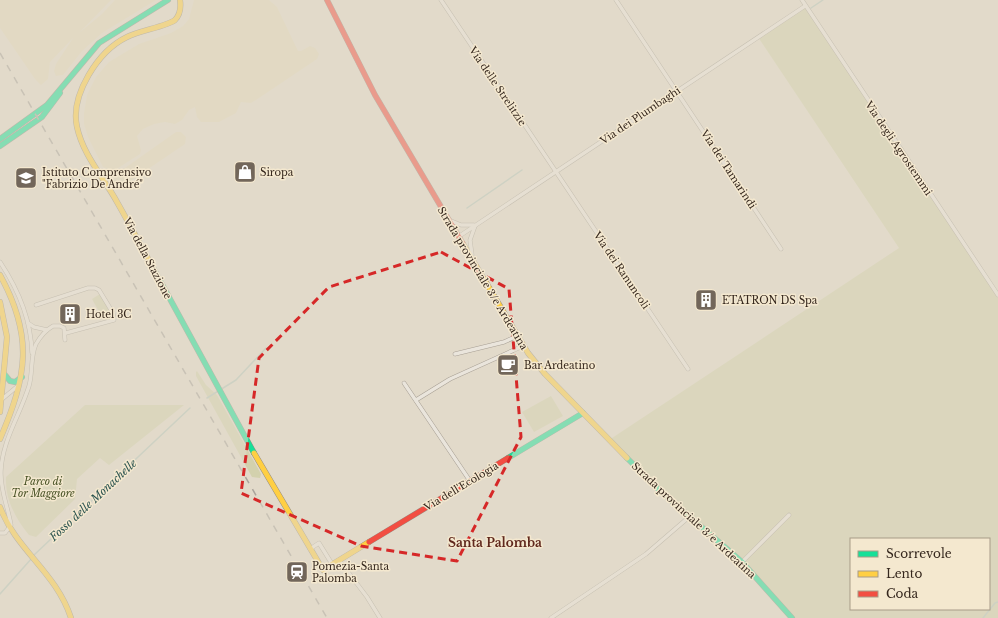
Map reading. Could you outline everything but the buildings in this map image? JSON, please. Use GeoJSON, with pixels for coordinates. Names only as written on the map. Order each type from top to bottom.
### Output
{"type":"FeatureCollection","features":[{"type":"Feature","properties":{"kind":"street"},"geometry":{"type":"LineString","coordinates":[[0,139],[43,109],[97,45],[116,31],[168,0]]}},
{"type":"Feature","properties":{"kind":"street","name":"Via della Stazione"},"geometry":{"type":"LineString","coordinates":[[180,0],[180,12],[173,21],[128,36],[103,57],[90,73],[79,94],[76,109],[76,123],[87,153],[119,205],[219,390],[310,549],[323,570],[332,564]]}},
{"type":"Feature","properties":{"kind":"street","name":"Strada provinciale 3/e Ardeatina"},"geometry":{"type":"LineString","coordinates":[[327,0],[375,95],[523,346],[545,374],[659,490],[742,562],[792,618]]}},
{"type":"Feature","properties":{"kind":"street","name":"Via delle Strelitzie"},"geometry":{"type":"LineString","coordinates":[[441,0],[556,172]]}},
{"type":"Feature","properties":{"kind":"street","name":"Via dei Tamarindi"},"geometry":{"type":"LineString","coordinates":[[616,0],[781,249]]}},
{"type":"Feature","properties":{"kind":"street","name":"Via degli Agrostemmi"},"geometry":{"type":"LineString","coordinates":[[802,0],[998,295]]}},
{"type":"Feature","properties":{"kind":"street","name":"Via dei Plumbaghi"},"geometry":{"type":"LineString","coordinates":[[458,237],[805,6]]}},
{"type":"Feature","properties":{"kind":"street"},"geometry":{"type":"LineString","coordinates":[[0,146],[48,114],[64,85]]}},
{"type":"Feature","properties":{"kind":"street","name":"Via dei Ranuncoli"},"geometry":{"type":"LineString","coordinates":[[556,172],[688,369]]}},
{"type":"Feature","properties":{"kind":"street"},"geometry":{"type":"LineString","coordinates":[[448,219],[461,225],[475,226],[470,240],[473,262]]}},
{"type":"Feature","properties":{"kind":"street"},"geometry":{"type":"LineString","coordinates":[[0,262],[14,285],[23,305],[31,343],[32,356],[29,387],[6,442],[2,465],[2,487],[10,523],[9,529],[5,533],[0,533]]}},
{"type":"Feature","properties":{"kind":"street"},"geometry":{"type":"LineString","coordinates":[[0,275],[8,288],[20,321],[23,344],[22,380],[10,417],[0,439]]}},
{"type":"Feature","properties":{"kind":"street"},"geometry":{"type":"LineString","coordinates":[[8,288],[14,285]]}},
{"type":"Feature","properties":{"kind":"street"},"geometry":{"type":"LineString","coordinates":[[36,305],[88,288],[95,288],[99,290],[113,313],[114,320],[66,333]]}},
{"type":"Feature","properties":{"kind":"street"},"geometry":{"type":"LineString","coordinates":[[0,302],[7,333],[5,375],[2,386],[0,412]]}},
{"type":"Feature","properties":{"kind":"street"},"geometry":{"type":"LineString","coordinates":[[27,322],[34,327],[47,330]]}},
{"type":"Feature","properties":{"kind":"street"},"geometry":{"type":"LineString","coordinates":[[32,356],[36,345],[47,330],[53,326],[59,325],[63,327],[66,333],[65,340]]}},
{"type":"Feature","properties":{"kind":"street"},"geometry":{"type":"LineString","coordinates":[[455,354],[504,342],[517,336]]}},
{"type":"Feature","properties":{"kind":"street"},"geometry":{"type":"LineString","coordinates":[[23,344],[31,343]]}},
{"type":"Feature","properties":{"kind":"street"},"geometry":{"type":"LineString","coordinates":[[416,400],[454,377],[523,346]]}},
{"type":"Feature","properties":{"kind":"street"},"geometry":{"type":"LineString","coordinates":[[5,375],[12,382],[22,380]]}},
{"type":"Feature","properties":{"kind":"street"},"geometry":{"type":"LineString","coordinates":[[1,400],[22,380]]}},
{"type":"Feature","properties":{"kind":"street"},"geometry":{"type":"LineString","coordinates":[[404,383],[470,481]]}},
{"type":"Feature","properties":{"kind":"street","name":"Via dell'Ecologia"},"geometry":{"type":"LineString","coordinates":[[339,560],[583,413]]}},
{"type":"Feature","properties":{"kind":"street"},"geometry":{"type":"LineString","coordinates":[[0,507],[9,529],[39,563],[63,598],[70,618]]}},
{"type":"Feature","properties":{"kind":"street"},"geometry":{"type":"LineString","coordinates":[[742,562],[789,515]]}},
{"type":"Feature","properties":{"kind":"street"},"geometry":{"type":"LineString","coordinates":[[551,618],[646,554],[689,517]]}},
{"type":"Feature","properties":{"kind":"street"},"geometry":{"type":"LineString","coordinates":[[310,549],[319,543],[332,564],[339,560],[367,597],[380,618]]}},
{"type":"Feature","properties":{"kind":"highlighted area"},"geometry":{"type":"Polygon","coordinates":[[[441,252],[509,289],[521,437],[457,561],[361,546],[241,493],[259,358],[329,287],[441,252]]]}},
{"type":"Feature","properties":{"kind":"shaded area"},"geometry":{"type":"Polygon","coordinates":[[[0,0],[111,0],[79,33],[102,14],[115,0],[156,0],[102,33],[82,51],[63,75],[56,76],[54,71],[56,64],[73,38],[50,62],[48,79],[41,85],[35,79],[0,28],[0,0]]]}},
{"type":"Feature","properties":{"kind":"shaded area"},"geometry":{"type":"Polygon","coordinates":[[[194,0],[269,0],[277,7],[298,51],[310,46],[315,48],[319,54],[317,59],[251,103],[241,102],[236,113],[219,122],[201,122],[197,117],[195,107],[189,110],[182,120],[175,124],[165,122],[154,124],[143,129],[137,136],[141,150],[140,154],[115,170],[103,167],[88,137],[84,124],[87,95],[96,77],[109,62],[139,44],[171,33],[183,26],[189,19],[194,0]]]}},
{"type":"Feature","properties":{"kind":"shaded area"},"geometry":{"type":"Polygon","coordinates":[[[176,132],[181,132],[186,137],[185,144],[120,188],[116,186],[113,181],[115,175],[176,132]]]}},
{"type":"Feature","properties":{"kind":"green space"},"geometry":{"type":"Polygon","coordinates":[[[805,6],[998,295],[998,618],[792,618],[759,580],[689,517],[609,440],[899,248],[758,37],[805,6]]]}},
{"type":"Feature","properties":{"kind":"green space"},"geometry":{"type":"Polygon","coordinates":[[[100,294],[111,314],[103,319],[92,299],[100,294]]]}},
{"type":"Feature","properties":{"kind":"green space"},"geometry":{"type":"Polygon","coordinates":[[[197,371],[206,385],[217,395],[261,474],[260,478],[252,477],[196,376],[197,371]]]}},
{"type":"Feature","properties":{"kind":"green space"},"geometry":{"type":"Polygon","coordinates":[[[551,396],[563,416],[534,432],[522,412],[551,396]]]}},
{"type":"Feature","properties":{"kind":"green space","name":"Parco di Tor Maggiore"},"geometry":{"type":"Polygon","coordinates":[[[85,405],[184,405],[109,465],[100,458],[77,479],[75,499],[36,537],[29,535],[12,509],[7,494],[6,477],[85,405]]]}},
{"type":"Feature","properties":{"kind":"waterway","name":"Fosso delle Monachelle"},"geometry":{"type":"LineString","coordinates":[[811,8],[823,0]]}},
{"type":"Feature","properties":{"kind":"waterway","name":"Fosso delle Monachelle"},"geometry":{"type":"LineString","coordinates":[[467,208],[522,170]]}},
{"type":"Feature","properties":{"kind":"waterway","name":"Fosso delle Monachelle"},"geometry":{"type":"LineString","coordinates":[[207,398],[236,380],[266,348]]}},
{"type":"Feature","properties":{"kind":"waterway","name":"Fosso delle Monachelle"},"geometry":{"type":"LineString","coordinates":[[34,555],[190,408]]}},
{"type":"Feature","properties":{"kind":"waterway","name":"Fosso delle Monachelle"},"geometry":{"type":"LineString","coordinates":[[0,594],[32,558]]}},
{"type":"Feature","properties":{"kind":"waterway"},"geometry":{"type":"LineString","coordinates":[[990,609],[995,603],[998,602]]}},
{"type":"Feature","properties":{"kind":"waterway"},"geometry":{"type":"LineString","coordinates":[[983,618],[989,610]]}},
{"type":"Feature","properties":{"kind":"railway"},"geometry":{"type":"LineString","coordinates":[[0,53],[327,618]]}},
{"type":"Feature","properties":{"kind":"traffic: fast"},"geometry":{"type":"LineString","coordinates":[[0,139],[47,105],[99,43],[168,0]]}},
{"type":"Feature","properties":{"kind":"traffic: fast"},"geometry":{"type":"LineString","coordinates":[[0,146],[42,117],[60,93]]}},
{"type":"Feature","properties":{"kind":"traffic: fast"},"geometry":{"type":"LineString","coordinates":[[152,266],[254,453]]}},
{"type":"Feature","properties":{"kind":"traffic: fast"},"geometry":{"type":"LineString","coordinates":[[5,375],[10,381],[15,382],[22,377]]}},
{"type":"Feature","properties":{"kind":"traffic: fast"},"geometry":{"type":"LineString","coordinates":[[508,458],[583,413]]}},
{"type":"Feature","properties":{"kind":"traffic: fast"},"geometry":{"type":"LineString","coordinates":[[627,458],[659,490],[742,562],[792,618]]}},
{"type":"Feature","properties":{"kind":"traffic: slow"},"geometry":{"type":"LineString","coordinates":[[152,266],[112,193],[89,157],[80,137],[76,115],[78,101],[88,75],[106,52],[127,37],[175,20],[180,10],[180,0]]}},
{"type":"Feature","properties":{"kind":"traffic: slow"},"geometry":{"type":"LineString","coordinates":[[463,244],[528,353],[545,374],[627,458]]}},
{"type":"Feature","properties":{"kind":"traffic: slow"},"geometry":{"type":"LineString","coordinates":[[0,275],[11,297],[18,318],[22,338],[23,357],[21,376],[16,396],[0,439]]}},
{"type":"Feature","properties":{"kind":"traffic: slow"},"geometry":{"type":"LineString","coordinates":[[0,302],[7,337],[0,412]]}},
{"type":"Feature","properties":{"kind":"traffic: slow"},"geometry":{"type":"LineString","coordinates":[[254,453],[323,570],[369,542]]}},
{"type":"Feature","properties":{"kind":"traffic: slow"},"geometry":{"type":"LineString","coordinates":[[0,507],[16,536],[56,587],[71,618]]}},
{"type":"Feature","properties":{"kind":"traffic: jam"},"geometry":{"type":"LineString","coordinates":[[327,0],[375,95],[463,244]]}},
{"type":"Feature","properties":{"kind":"traffic: jam"},"geometry":{"type":"LineString","coordinates":[[369,542],[508,458]]}},
{"type":"Feature","properties":{"kind":"place","name":"Siropa"},"geometry":{"type":"Point","coordinates":[245,172]}},
{"type":"Feature","properties":{"kind":"place","name":"Istituto Comprensivo \"Fabrizio De André\""},"geometry":{"type":"Point","coordinates":[26,178]}},
{"type":"Feature","properties":{"kind":"place","name":"ETATRON DS Spa"},"geometry":{"type":"Point","coordinates":[706,300]}},
{"type":"Feature","properties":{"kind":"place","name":"Hotel 3C"},"geometry":{"type":"Point","coordinates":[70,314]}},
{"type":"Feature","properties":{"kind":"place","name":"Bar Ardeatino"},"geometry":{"type":"Point","coordinates":[508,365]}},
{"type":"Feature","properties":{"kind":"place","name":"Pomezia-Santa Palomba"},"geometry":{"type":"Point","coordinates":[297,572]}},
{"type":"Feature","properties":{"kind":"district","name":"Santa Palomba"},"geometry":{"type":"Point","coordinates":[495,543]}}]}
